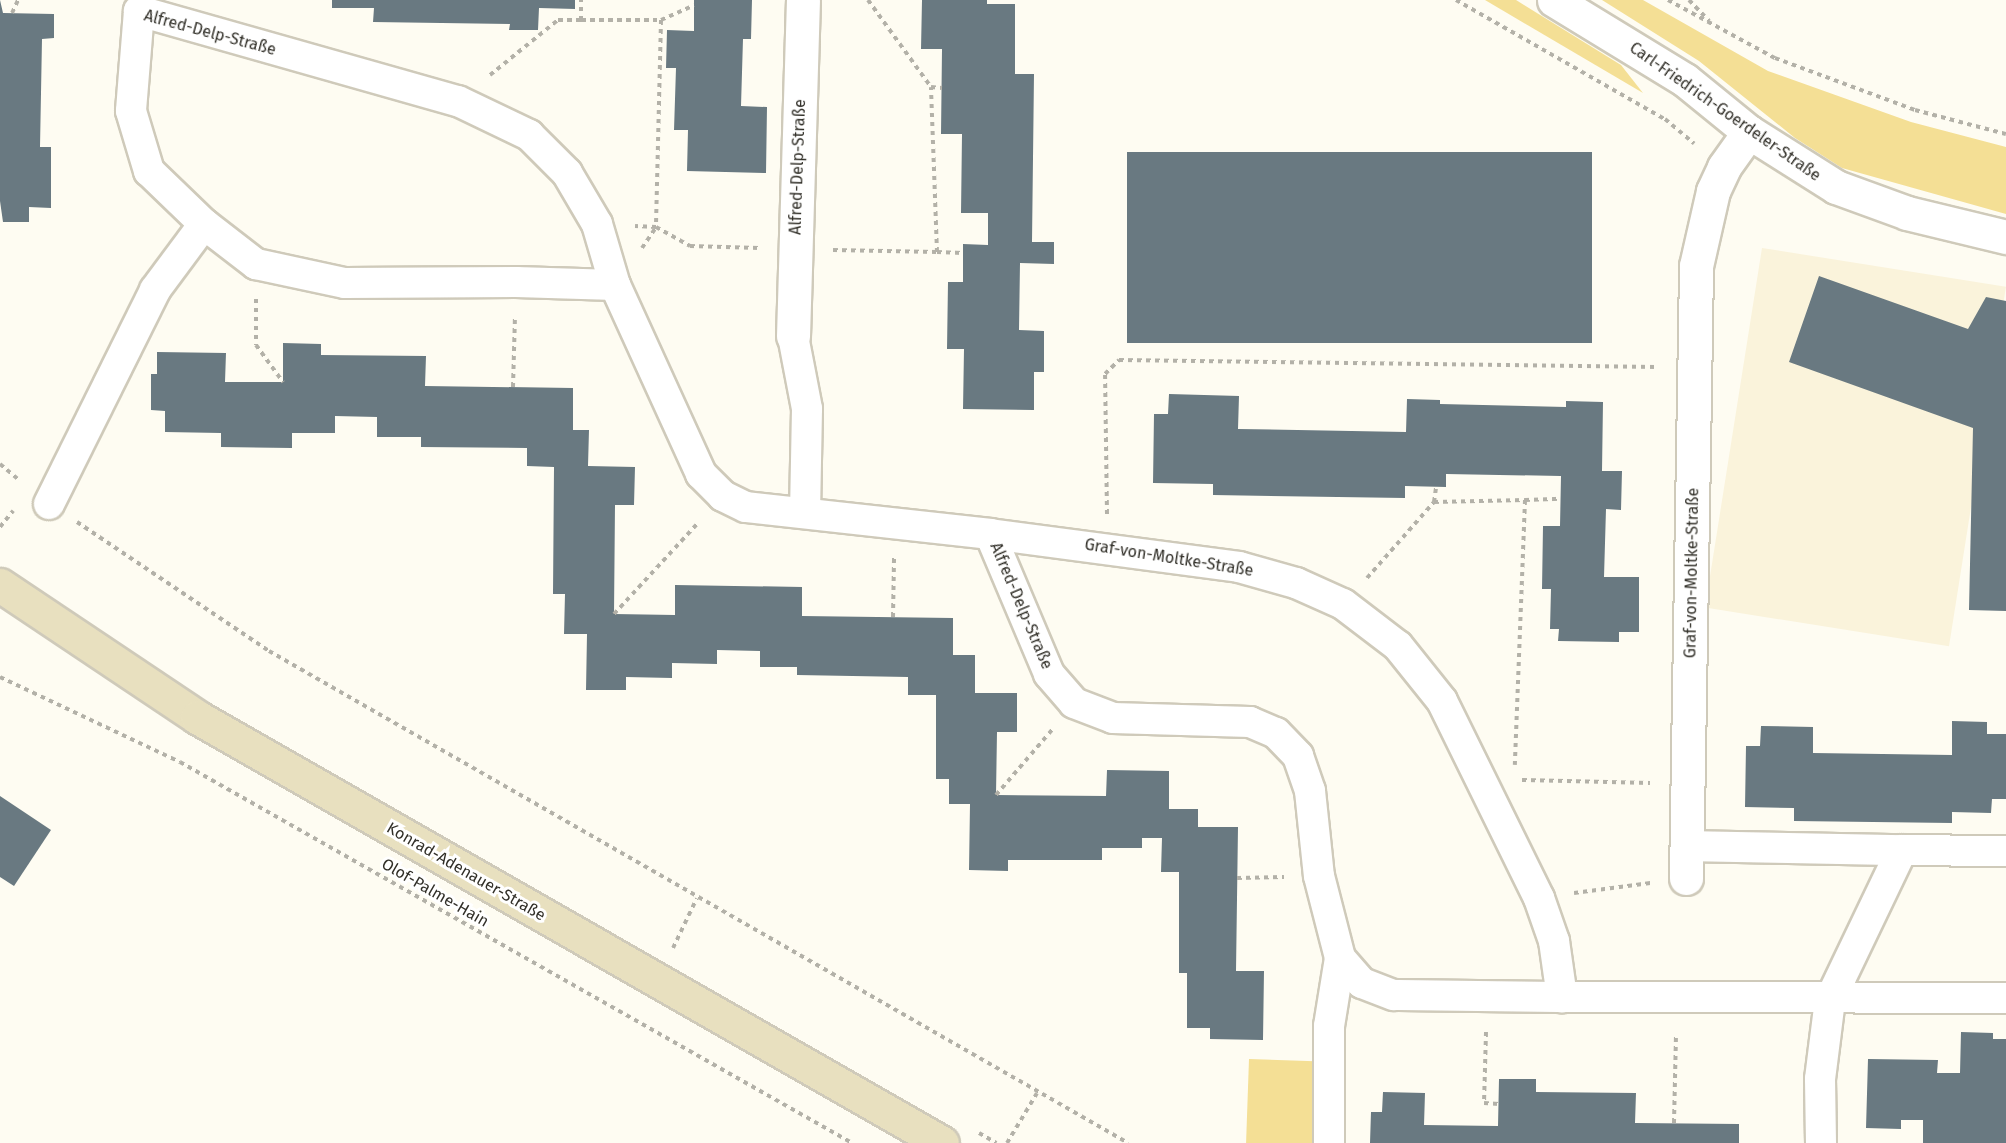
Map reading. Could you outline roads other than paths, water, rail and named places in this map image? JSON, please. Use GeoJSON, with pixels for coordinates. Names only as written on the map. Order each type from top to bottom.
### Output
{"type":"FeatureCollection","features":[{"type":"Feature","properties":{"kind":"main road","name":"Konrad-Adenauer-Straße"},"geometry":{"type":"LineString","coordinates":[[0,585],[197,717],[942,1143]]}},
{"type":"Feature","properties":{"kind":"street","name":"Alfred-Delp-Straße"},"geometry":{"type":"LineString","coordinates":[[803,0],[793,336],[807,410],[805,512]]}},
{"type":"Feature","properties":{"kind":"street","name":"Carl-Friedrich-Goerdeler-Straße"},"geometry":{"type":"LineString","coordinates":[[1554,0],[1685,80],[1749,132],[1836,187],[1908,213],[2006,237]]}},
{"type":"Feature","properties":{"kind":"street","name":"Alfred-Delp-Straße"},"geometry":{"type":"LineString","coordinates":[[615,285],[516,282],[345,283],[256,264],[204,225],[148,171],[131,111],[134,5],[458,101],[529,135],[567,173],[597,224],[615,285],[701,474],[723,496],[746,507],[990,534],[1049,674],[1074,703],[1113,718],[1250,722],[1276,733],[1298,756],[1310,791],[1319,876],[1340,958],[1362,983],[1394,995],[1562,997]]}},
{"type":"Feature","properties":{"kind":"street","name":"Graf-von-Moltke-Straße"},"geometry":{"type":"LineString","coordinates":[[1686,878],[1696,266],[1713,191],[1724,167],[1749,132]]}},
{"type":"Feature","properties":{"kind":"street"},"geometry":{"type":"LineString","coordinates":[[49,504],[155,290],[204,225]]}},
{"type":"Feature","properties":{"kind":"street","name":"Graf-von-Moltke-Straße"},"geometry":{"type":"LineString","coordinates":[[990,534],[1239,567],[1296,583],[1343,604],[1398,646],[1442,701],[1539,898],[1554,941],[1562,997]]}},
{"type":"Feature","properties":{"kind":"street"},"geometry":{"type":"LineString","coordinates":[[1687,846],[2006,851]]}},
{"type":"Feature","properties":{"kind":"street"},"geometry":{"type":"LineString","coordinates":[[1821,1143],[1820,1079],[1830,1000],[1902,850]]}},
{"type":"Feature","properties":{"kind":"street"},"geometry":{"type":"LineString","coordinates":[[1329,1143],[1329,1026],[1340,958]]}},
{"type":"Feature","properties":{"kind":"street"},"geometry":{"type":"LineString","coordinates":[[1562,997],[1830,1000],[2006,998]]}}]}
